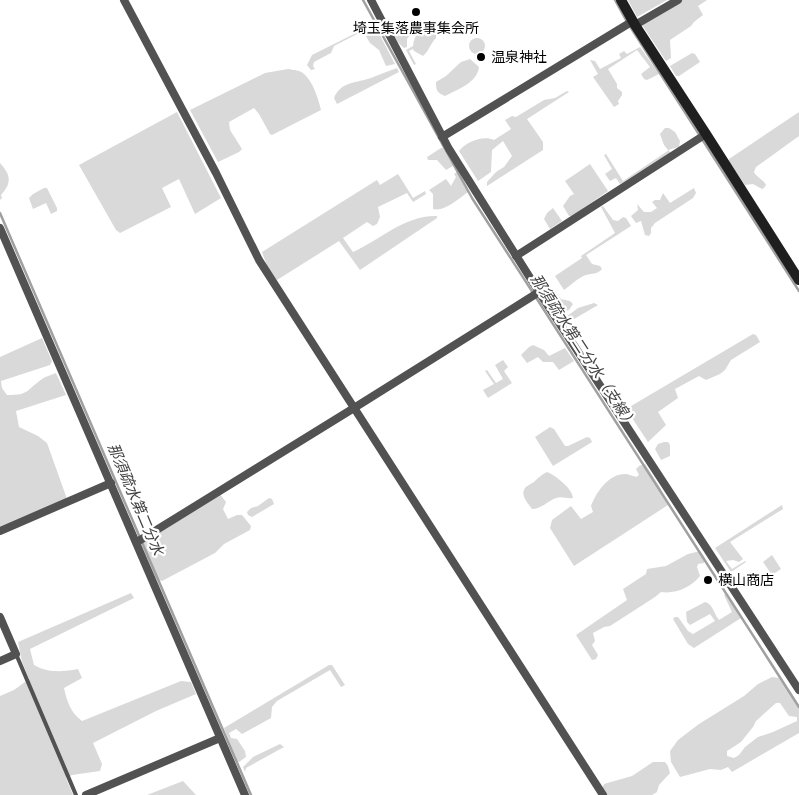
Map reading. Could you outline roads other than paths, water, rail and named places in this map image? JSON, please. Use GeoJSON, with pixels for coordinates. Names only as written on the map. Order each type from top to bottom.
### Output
{"type":"FeatureCollection","features":[{"type":"Feature","properties":{"kind":"street"},"geometry":{"type":"LineString","coordinates":[[124,0],[216,172],[259,260],[603,795]]}},
{"type":"Feature","properties":{"kind":"street"},"geometry":{"type":"LineString","coordinates":[[370,0],[442,137],[539,292],[799,690]]}},
{"type":"Feature","properties":{"kind":"street"},"geometry":{"type":"LineString","coordinates":[[621,0],[799,280]]}},
{"type":"Feature","properties":{"kind":"street"},"geometry":{"type":"LineString","coordinates":[[442,137],[634,23],[678,0]]}},
{"type":"Feature","properties":{"kind":"street"},"geometry":{"type":"LineString","coordinates":[[516,256],[706,134]]}},
{"type":"Feature","properties":{"kind":"street"},"geometry":{"type":"LineString","coordinates":[[0,228],[245,795]]}},
{"type":"Feature","properties":{"kind":"street"},"geometry":{"type":"LineString","coordinates":[[137,542],[539,292]]}},
{"type":"Feature","properties":{"kind":"street"},"geometry":{"type":"LineString","coordinates":[[0,531],[111,483]]}},
{"type":"Feature","properties":{"kind":"street"},"geometry":{"type":"LineString","coordinates":[[0,617],[16,654],[0,661]]}},
{"type":"Feature","properties":{"kind":"street"},"geometry":{"type":"LineString","coordinates":[[86,795],[220,738]]}},
{"type":"Feature","properties":{"kind":"lane"},"geometry":{"type":"LineString","coordinates":[[16,654],[76,795]]}},
{"type":"Feature","properties":{"kind":"waterway","name":"那須疏水第二分水（支線）"},"geometry":{"type":"LineString","coordinates":[[363,0],[472,198],[799,707]]}},
{"type":"Feature","properties":{"kind":"waterway","name":"那須疏水第二分水（支線）"},"geometry":{"type":"LineString","coordinates":[[615,0],[799,291]]}},
{"type":"Feature","properties":{"kind":"waterway","name":"那須疏水第二分水"},"geometry":{"type":"LineString","coordinates":[[0,213],[251,795]]}},
{"type":"Feature","properties":{"kind":"place","name":"埼玉集落農事集会所"},"geometry":{"type":"Point","coordinates":[416,12]}},
{"type":"Feature","properties":{"kind":"place","name":"温泉神社"},"geometry":{"type":"Point","coordinates":[481,57]}},
{"type":"Feature","properties":{"kind":"place","name":"横山商店"},"geometry":{"type":"Point","coordinates":[708,580]}}]}
